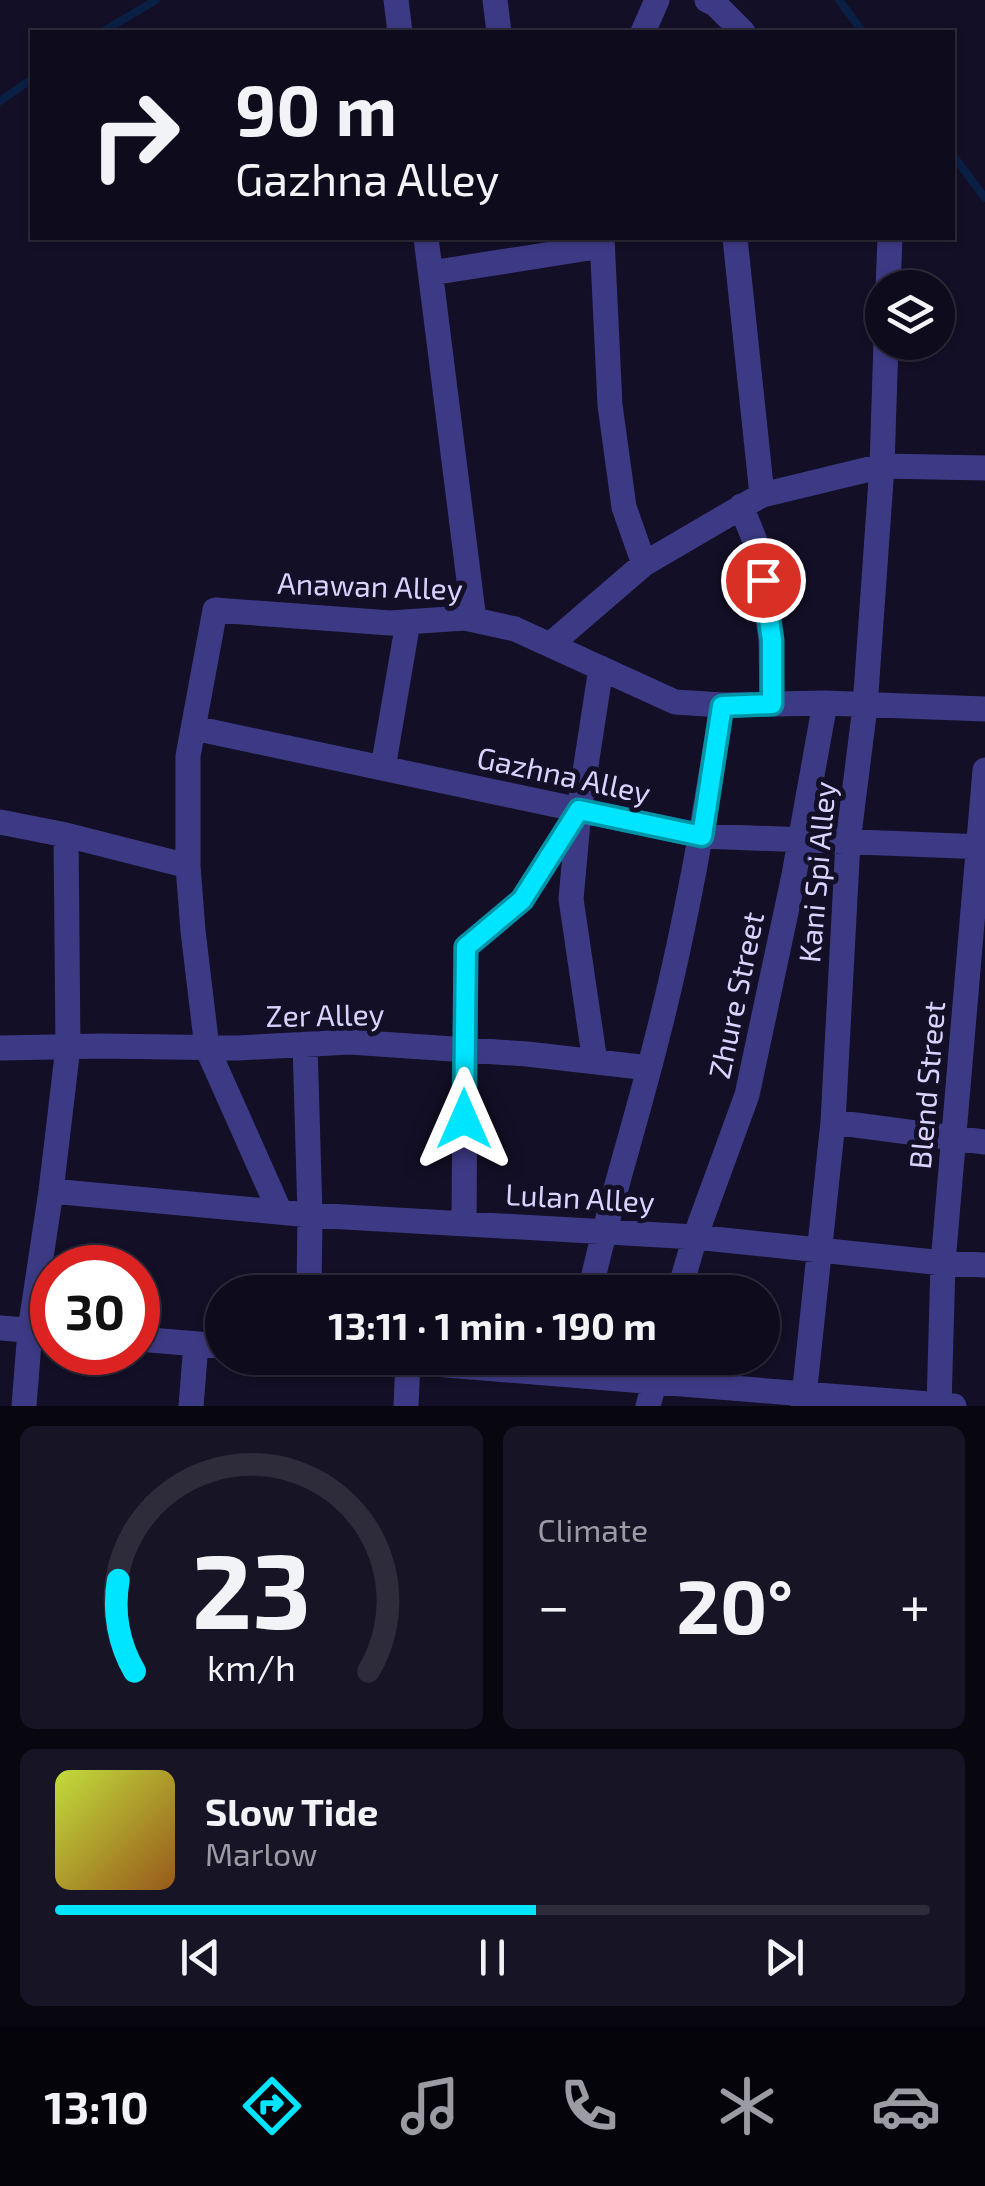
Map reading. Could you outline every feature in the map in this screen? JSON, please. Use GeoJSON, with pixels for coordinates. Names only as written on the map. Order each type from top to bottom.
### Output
{"type":"FeatureCollection","features":[{"type":"Feature","properties":{"kind":"street"},"geometry":{"type":"LineString","coordinates":[[396,0],[400,30]]}},
{"type":"Feature","properties":{"kind":"street"},"geometry":{"type":"LineString","coordinates":[[495,0],[499,30]]}},
{"type":"Feature","properties":{"kind":"street"},"geometry":{"type":"LineString","coordinates":[[644,30],[657,0]]}},
{"type":"Feature","properties":{"kind":"street"},"geometry":{"type":"LineString","coordinates":[[707,0],[742,30]]}},
{"type":"Feature","properties":{"kind":"street"},"geometry":{"type":"LineString","coordinates":[[426,240],[474,620]]}},
{"type":"Feature","properties":{"kind":"street"},"geometry":{"type":"LineString","coordinates":[[736,240],[751,500],[772,640],[772,704]]}},
{"type":"Feature","properties":{"kind":"street"},"geometry":{"type":"LineString","coordinates":[[889,270],[890,240]]}},
{"type":"Feature","properties":{"kind":"street"},"geometry":{"type":"LineString","coordinates":[[431,272],[522,248],[602,242],[612,422],[624,506],[644,564]]}},
{"type":"Feature","properties":{"kind":"street","name":"Kani Spi Alley"},"geometry":{"type":"LineString","coordinates":[[804,1400],[833,1122],[848,842],[866,706],[885,360]]}},
{"type":"Feature","properties":{"kind":"street"},"geometry":{"type":"LineString","coordinates":[[551,644],[644,564],[751,500],[882,466],[985,468]]}},
{"type":"Feature","properties":{"kind":"street","name":"Anawan Alley"},"geometry":{"type":"LineString","coordinates":[[194,728],[215,610],[390,623],[465,618],[515,629],[675,702],[985,709]]}},
{"type":"Feature","properties":{"kind":"street"},"geometry":{"type":"LineString","coordinates":[[383,768],[408,622]]}},
{"type":"Feature","properties":{"kind":"street"},"geometry":{"type":"LineString","coordinates":[[594,1062],[571,899],[579,810],[601,668]]}},
{"type":"Feature","properties":{"kind":"street","name":"Zhure Street"},"geometry":{"type":"LineString","coordinates":[[684,1275],[747,1095],[825,704]]}},
{"type":"Feature","properties":{"kind":"street"},"geometry":{"type":"LineString","coordinates":[[594,1275],[649,1068],[702,836],[722,706]]}},
{"type":"Feature","properties":{"kind":"street"},"geometry":{"type":"LineString","coordinates":[[194,728],[188,756],[188,866],[207,1048],[280,1212]]}},
{"type":"Feature","properties":{"kind":"street","name":"Gazhna Alley"},"geometry":{"type":"LineString","coordinates":[[194,728],[702,836],[982,847]]}},
{"type":"Feature","properties":{"kind":"street","name":"Blend Street"},"geometry":{"type":"LineString","coordinates":[[939,1405],[943,1263],[982,847],[985,770]]}},
{"type":"Feature","properties":{"kind":"street"},"geometry":{"type":"LineString","coordinates":[[464,1222],[466,947],[522,900],[579,810]]}},
{"type":"Feature","properties":{"kind":"street"},"geometry":{"type":"LineString","coordinates":[[0,822],[188,866]]}},
{"type":"Feature","properties":{"kind":"street"},"geometry":{"type":"LineString","coordinates":[[47,1245],[68,1046],[66,835]]}},
{"type":"Feature","properties":{"kind":"street","name":"Zer Alley"},"geometry":{"type":"LineString","coordinates":[[0,1048],[238,1048],[350,1042],[649,1068]]}},
{"type":"Feature","properties":{"kind":"street"},"geometry":{"type":"LineString","coordinates":[[306,1044],[309,1275]]}},
{"type":"Feature","properties":{"kind":"street"},"geometry":{"type":"LineString","coordinates":[[833,1122],[985,1142]]}},
{"type":"Feature","properties":{"kind":"street","name":"Lulan Alley"},"geometry":{"type":"LineString","coordinates":[[51,1191],[280,1212],[695,1237],[985,1265]]}},
{"type":"Feature","properties":{"kind":"street"},"geometry":{"type":"LineString","coordinates":[[0,1328],[30,1330]]}},
{"type":"Feature","properties":{"kind":"street"},"geometry":{"type":"LineString","coordinates":[[160,1341],[205,1345]]}},
{"type":"Feature","properties":{"kind":"street"},"geometry":{"type":"LineString","coordinates":[[190,1406],[196,1344]]}},
{"type":"Feature","properties":{"kind":"street"},"geometry":{"type":"LineString","coordinates":[[24,1406],[31,1375]]}},
{"type":"Feature","properties":{"kind":"street"},"geometry":{"type":"LineString","coordinates":[[406,1406],[407,1375]]}},
{"type":"Feature","properties":{"kind":"street"},"geometry":{"type":"LineString","coordinates":[[619,1375],[804,1400],[954,1406]]}},
{"type":"Feature","properties":{"kind":"waterway"},"geometry":{"type":"LineString","coordinates":[[105,30],[156,0]]}},
{"type":"Feature","properties":{"kind":"waterway"},"geometry":{"type":"LineString","coordinates":[[839,0],[862,30]]}},
{"type":"Feature","properties":{"kind":"waterway"},"geometry":{"type":"LineString","coordinates":[[0,101],[30,80]]}},
{"type":"Feature","properties":{"kind":"waterway"},"geometry":{"type":"LineString","coordinates":[[955,158],[985,198]]}},
{"type":"Feature","properties":{"kind":"route"},"geometry":{"type":"LineString","coordinates":[[464,1119],[466,947],[522,900],[579,810],[702,836],[722,706],[772,704],[772,640],[763,580]]}}]}
